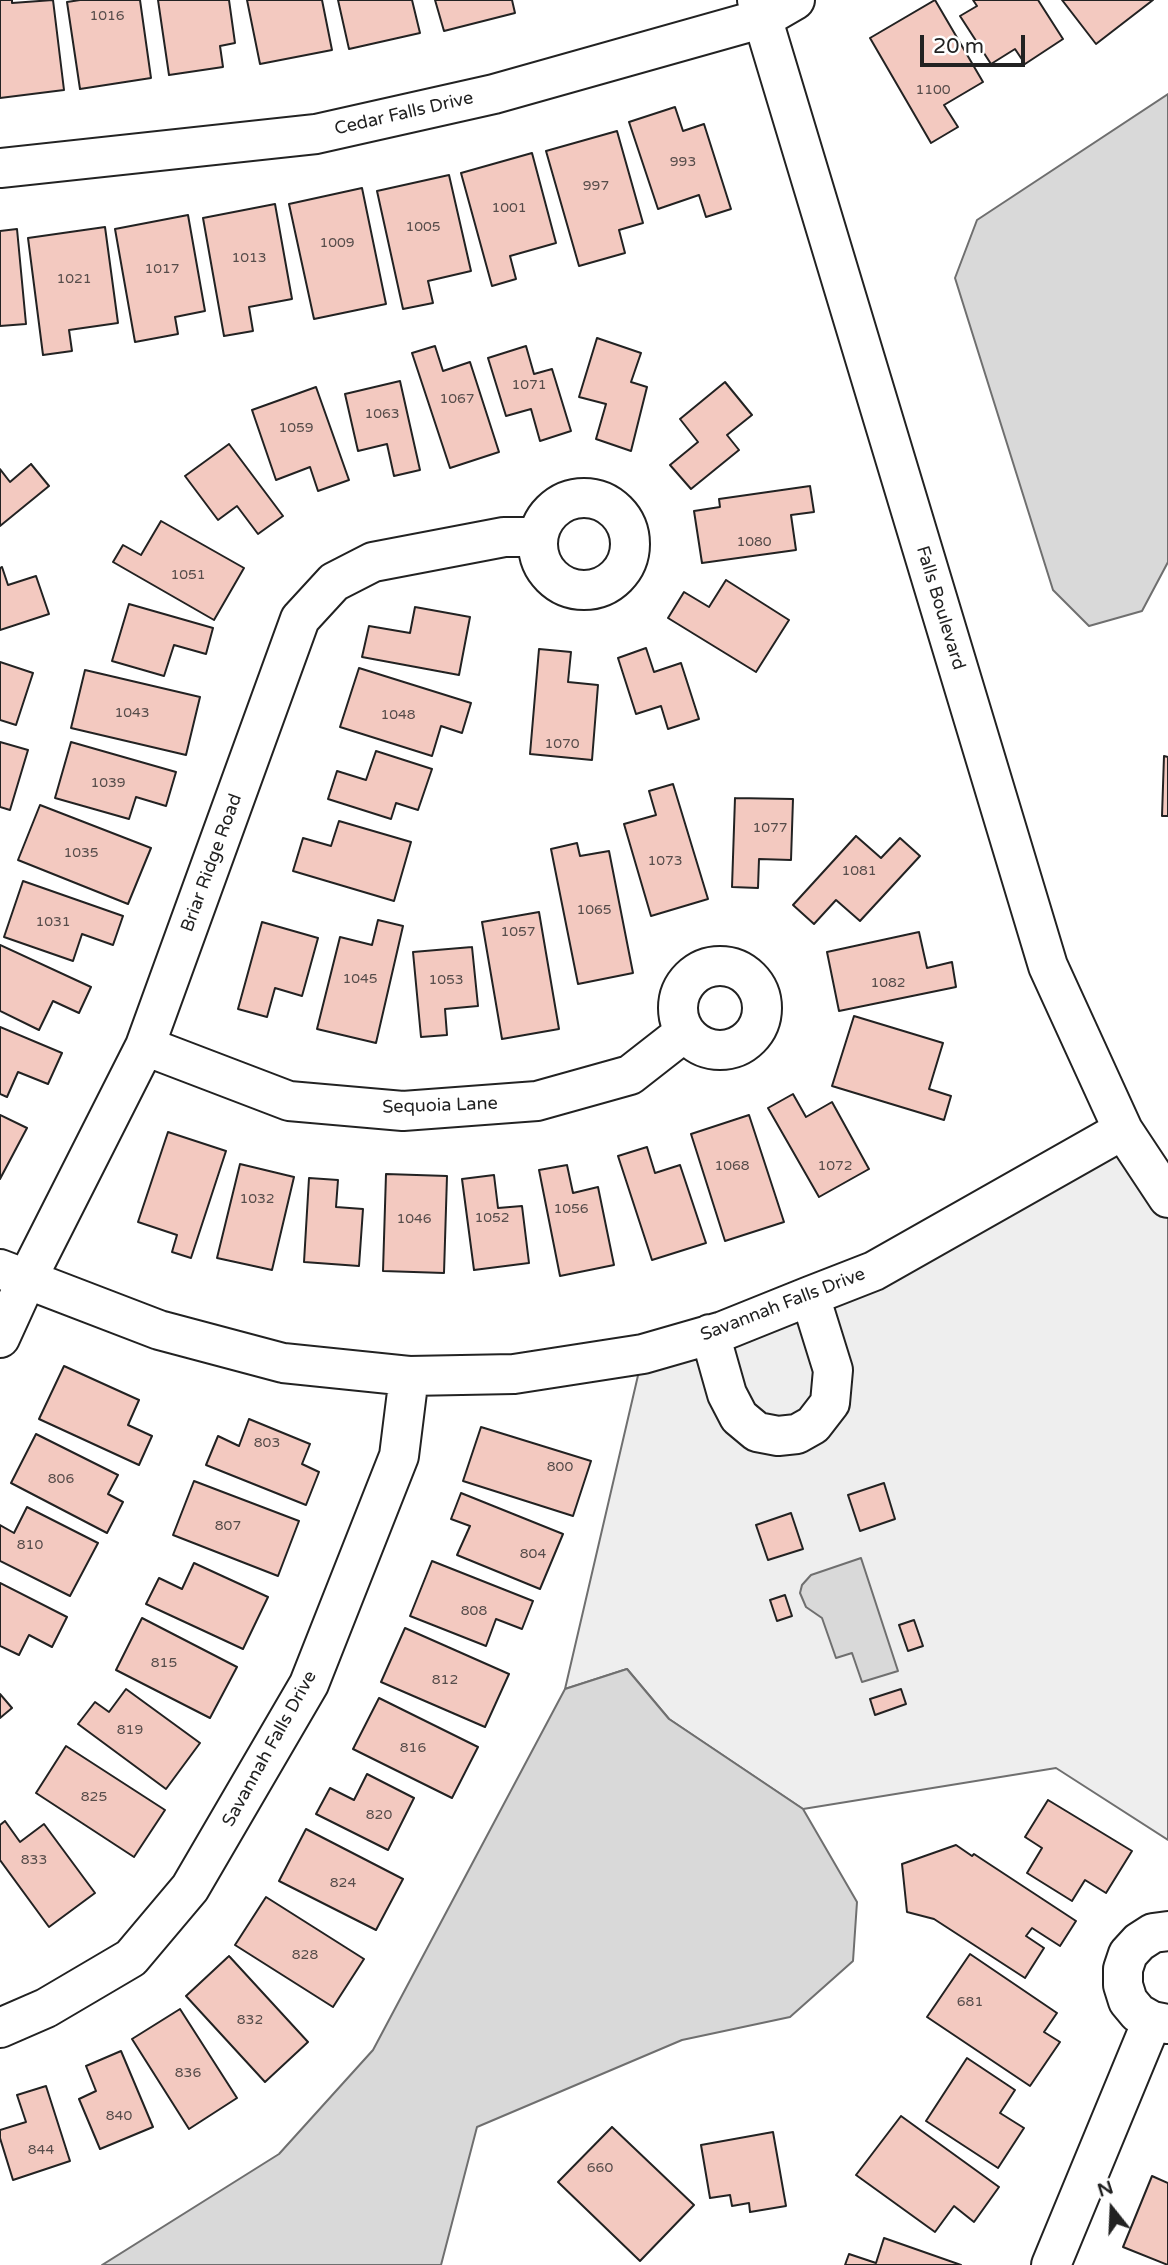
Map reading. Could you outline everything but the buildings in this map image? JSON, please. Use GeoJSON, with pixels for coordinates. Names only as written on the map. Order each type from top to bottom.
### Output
{"type":"FeatureCollection","features":[{"type":"Feature","properties":{"kind":"street","name":"Cedar Falls Drive"},"geometry":{"type":"LineString","coordinates":[[0,168],[316,134],[494,94],[772,6]]}},
{"type":"Feature","properties":{"kind":"street","name":"Falls Boulevard"},"geometry":{"type":"LineString","coordinates":[[772,6],[1048,966],[1124,1130],[1168,1198]]}},
{"type":"Feature","properties":{"kind":"street","name":"Briar Ridge Road"},"geometry":{"type":"LineString","coordinates":[[0,1338],[13,1275],[145,1046],[300,619],[334,582],[373,562],[504,537],[538,537]]}},
{"type":"Feature","properties":{"kind":"street","name":"Sequoia Lane"},"geometry":{"type":"LineString","coordinates":[[145,1046],[289,1101],[403,1111],[537,1101],[603,1083],[630,1075],[685,1032]]}},
{"type":"Feature","properties":{"kind":"street","name":"Savannah Falls Drive"},"geometry":{"type":"LineString","coordinates":[[13,1275],[159,1330],[283,1363],[409,1376],[514,1374],[643,1354],[710,1334],[874,1271],[1124,1130]]}},
{"type":"Feature","properties":{"kind":"street"},"geometry":{"type":"LineString","coordinates":[[710,1334],[727,1394],[739,1417],[757,1432],[778,1436],[797,1434],[813,1425],[830,1403],[833,1370],[810,1296]]}},
{"type":"Feature","properties":{"kind":"street","name":"Savannah Falls Drive"},"geometry":{"type":"LineString","coordinates":[[0,2028],[47,2008],[131,1958],[190,1888],[309,1684],[399,1456],[409,1376]]}},
{"type":"Feature","properties":{"kind":"street"},"geometry":{"type":"LineString","coordinates":[[1051,2265],[1160,2022],[1138,2013],[1128,2000],[1123,1985],[1123,1969],[1128,1954],[1139,1941],[1153,1933],[1168,1931]]}},
{"type":"Feature","properties":{"kind":"shaded area"},"geometry":{"type":"Polygon","coordinates":[[[1168,94],[1168,562],[1142,611],[1089,626],[1053,590],[955,278],[977,220],[1168,94]]]}},
{"type":"Feature","properties":{"kind":"shaded area"},"geometry":{"type":"Polygon","coordinates":[[[1123,1130],[1168,1198],[1168,1840],[1056,1768],[803,1809],[669,1719],[627,1669],[565,1689],[643,1354],[723,1331],[1123,1130]]]}},
{"type":"Feature","properties":{"kind":"shaded area"},"geometry":{"type":"Polygon","coordinates":[[[861,1558],[898,1671],[862,1682],[852,1653],[836,1658],[822,1618],[806,1607],[800,1593],[802,1585],[811,1575],[861,1558]]]}},
{"type":"Feature","properties":{"kind":"shaded area"},"geometry":{"type":"Polygon","coordinates":[[[627,1669],[669,1719],[803,1809],[857,1902],[853,1961],[790,2017],[682,2040],[477,2127],[441,2265],[102,2265],[279,2154],[373,2050],[565,1689],[627,1669]]]}}]}
